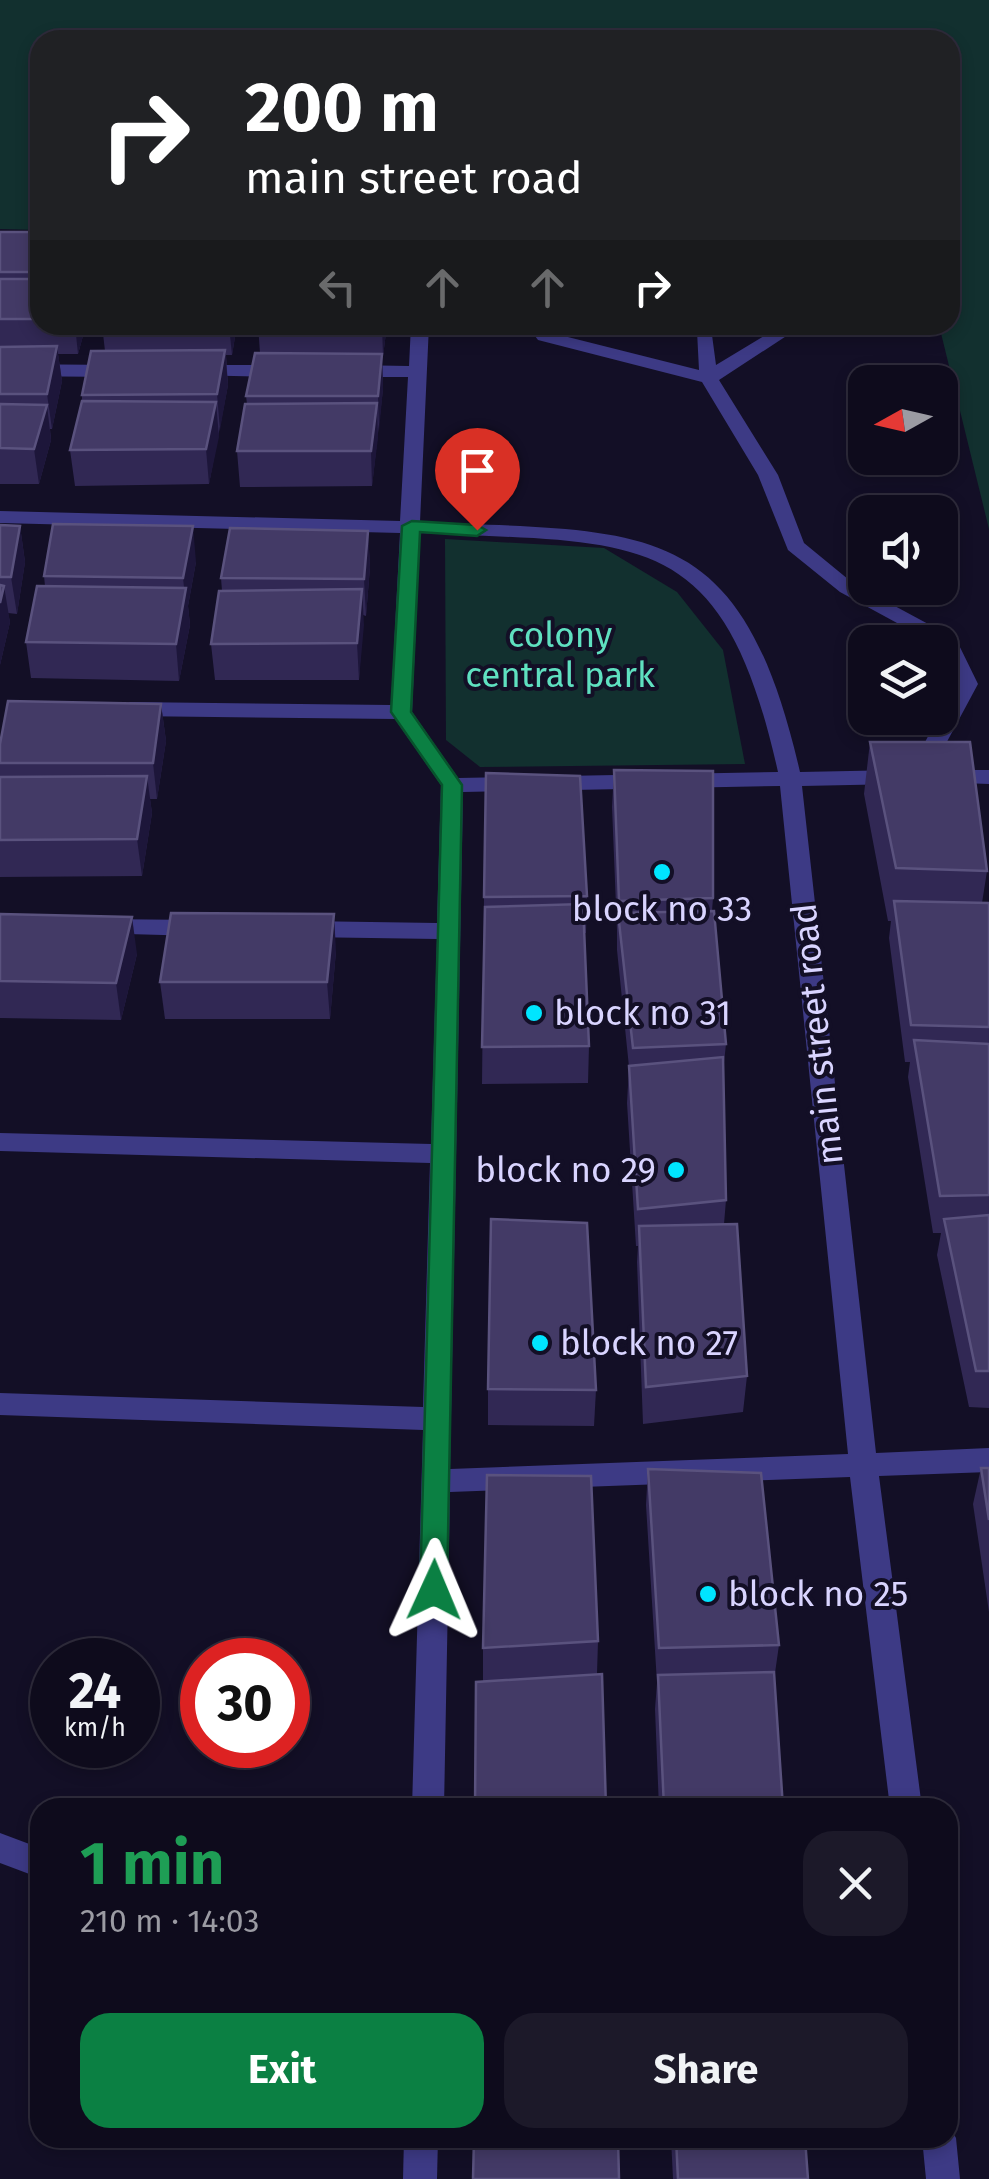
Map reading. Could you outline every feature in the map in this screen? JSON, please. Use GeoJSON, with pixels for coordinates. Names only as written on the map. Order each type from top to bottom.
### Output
{"type":"FeatureCollection","features":[{"type":"Feature","properties":{"kind":"street"},"geometry":{"type":"LineString","coordinates":[[420,335],[401,712],[452,785],[428,1798]]}},
{"type":"Feature","properties":{"kind":"street"},"geometry":{"type":"LineString","coordinates":[[703,335],[709,378],[768,476],[795,546],[847,588],[950,643],[967,684],[918,776]]}},
{"type":"Feature","properties":{"kind":"street"},"geometry":{"type":"LineString","coordinates":[[544,336],[709,378],[778,335]]}},
{"type":"Feature","properties":{"kind":"street"},"geometry":{"type":"LineString","coordinates":[[0,370],[139,371]]}},
{"type":"Feature","properties":{"kind":"street"},"geometry":{"type":"LineString","coordinates":[[179,371],[299,371]]}},
{"type":"Feature","properties":{"kind":"street"},"geometry":{"type":"LineString","coordinates":[[338,371],[418,372]]}},
{"type":"Feature","properties":{"kind":"street","name":"main street road"},"geometry":{"type":"LineString","coordinates":[[0,517],[412,526],[576,536],[633,544],[676,561],[729,608],[768,678],[790,778],[863,1464],[905,1798]]}},
{"type":"Feature","properties":{"kind":"street"},"geometry":{"type":"LineString","coordinates":[[114,708],[401,712]]}},
{"type":"Feature","properties":{"kind":"street"},"geometry":{"type":"LineString","coordinates":[[452,785],[989,777]]}},
{"type":"Feature","properties":{"kind":"street"},"geometry":{"type":"LineString","coordinates":[[78,926],[215,928]]}},
{"type":"Feature","properties":{"kind":"street"},"geometry":{"type":"LineString","coordinates":[[273,929],[449,931]]}},
{"type":"Feature","properties":{"kind":"street"},"geometry":{"type":"LineString","coordinates":[[0,1142],[444,1154]]}},
{"type":"Feature","properties":{"kind":"street"},"geometry":{"type":"LineString","coordinates":[[0,1404],[438,1419]]}},
{"type":"Feature","properties":{"kind":"street"},"geometry":{"type":"LineString","coordinates":[[436,1481],[989,1460]]}},
{"type":"Feature","properties":{"kind":"street"},"geometry":{"type":"LineString","coordinates":[[0,1848],[30,1859]]}},
{"type":"Feature","properties":{"kind":"street"},"geometry":{"type":"LineString","coordinates":[[420,2179],[421,2148]]}},
{"type":"Feature","properties":{"kind":"street"},"geometry":{"type":"LineString","coordinates":[[941,2148],[944,2179]]}},
{"type":"Feature","properties":{"kind":"green space"},"geometry":{"type":"Polygon","coordinates":[[[0,0],[989,0],[989,529],[958,403],[958,365],[949,365],[941,335],[960,335],[960,30],[30,30],[30,230],[0,229],[0,0]]]}},
{"type":"Feature","properties":{"kind":"green space","name":"colony central park"},"geometry":{"type":"Polygon","coordinates":[[[445,539],[604,548],[677,592],[723,650],[745,764],[480,767],[446,740],[445,539]]]}},
{"type":"Feature","properties":{"kind":"building"},"geometry":{"type":"Polygon","coordinates":[[[0,232],[30,232],[30,272],[0,272],[0,232]]]}},
{"type":"Feature","properties":{"kind":"building"},"geometry":{"type":"Polygon","coordinates":[[[0,279],[30,279],[30,319],[0,319],[0,279]]]}},
{"type":"Feature","properties":{"kind":"building"},"geometry":{"type":"Polygon","coordinates":[[[57,346],[47,394],[0,394],[0,347],[57,346]]]}},
{"type":"Feature","properties":{"kind":"building"},"geometry":{"type":"Polygon","coordinates":[[[225,350],[217,394],[82,395],[91,351],[225,350]]]}},
{"type":"Feature","properties":{"kind":"building"},"geometry":{"type":"Polygon","coordinates":[[[255,353],[382,354],[378,396],[246,396],[255,353]]]}},
{"type":"Feature","properties":{"kind":"building"},"geometry":{"type":"Polygon","coordinates":[[[82,401],[216,402],[206,449],[70,450],[82,401]]]}},
{"type":"Feature","properties":{"kind":"building"},"geometry":{"type":"Polygon","coordinates":[[[377,403],[371,451],[237,451],[245,404],[377,403]]]}},
{"type":"Feature","properties":{"kind":"building"},"geometry":{"type":"Polygon","coordinates":[[[0,404],[47,405],[34,449],[0,448],[0,404]]]}},
{"type":"Feature","properties":{"kind":"building"},"geometry":{"type":"Polygon","coordinates":[[[53,524],[193,526],[183,578],[44,576],[53,524]]]}},
{"type":"Feature","properties":{"kind":"building"},"geometry":{"type":"Polygon","coordinates":[[[0,525],[20,526],[11,577],[0,577],[0,525]]]}},
{"type":"Feature","properties":{"kind":"building"},"geometry":{"type":"Polygon","coordinates":[[[230,528],[368,531],[364,579],[221,578],[230,528]]]}},
{"type":"Feature","properties":{"kind":"building"},"geometry":{"type":"Polygon","coordinates":[[[37,586],[186,588],[176,644],[26,642],[37,586]]]}},
{"type":"Feature","properties":{"kind":"building"},"geometry":{"type":"Polygon","coordinates":[[[362,589],[357,643],[211,644],[219,591],[362,589]]]}},
{"type":"Feature","properties":{"kind":"building"},"geometry":{"type":"Polygon","coordinates":[[[8,701],[161,704],[153,763],[0,763],[8,701]]]}},
{"type":"Feature","properties":{"kind":"building"},"geometry":{"type":"Polygon","coordinates":[[[870,742],[970,742],[987,871],[896,868],[870,742]]]}},
{"type":"Feature","properties":{"kind":"building","name":"block no 33"},"geometry":{"type":"Polygon","coordinates":[[[614,770],[713,771],[713,898],[619,901],[614,770]]]}},
{"type":"Feature","properties":{"kind":"building"},"geometry":{"type":"Polygon","coordinates":[[[486,773],[580,776],[587,896],[484,897],[486,773]]]}},
{"type":"Feature","properties":{"kind":"building"},"geometry":{"type":"Polygon","coordinates":[[[147,776],[137,839],[0,840],[0,777],[147,776]]]}},
{"type":"Feature","properties":{"kind":"building"},"geometry":{"type":"Polygon","coordinates":[[[894,901],[989,903],[989,1027],[911,1025],[894,901]]]}},
{"type":"Feature","properties":{"kind":"building","name":"block no 31"},"geometry":{"type":"Polygon","coordinates":[[[583,904],[589,1046],[482,1047],[485,907],[583,904]]]}},
{"type":"Feature","properties":{"kind":"building"},"geometry":{"type":"Polygon","coordinates":[[[714,911],[726,1044],[633,1048],[618,913],[714,911]]]}},
{"type":"Feature","properties":{"kind":"building"},"geometry":{"type":"Polygon","coordinates":[[[171,913],[334,914],[327,982],[160,982],[171,913]]]}},
{"type":"Feature","properties":{"kind":"building"},"geometry":{"type":"Polygon","coordinates":[[[0,914],[132,917],[116,983],[0,981],[0,914]]]}},
{"type":"Feature","properties":{"kind":"building"},"geometry":{"type":"Polygon","coordinates":[[[914,1040],[989,1044],[989,1195],[940,1196],[914,1040]]]}},
{"type":"Feature","properties":{"kind":"building","name":"block no 29"},"geometry":{"type":"Polygon","coordinates":[[[723,1057],[726,1200],[638,1209],[629,1066],[723,1057]]]}},
{"type":"Feature","properties":{"kind":"building"},"geometry":{"type":"Polygon","coordinates":[[[989,1215],[989,1371],[976,1371],[944,1219],[989,1215]]]}},
{"type":"Feature","properties":{"kind":"building","name":"block no 27"},"geometry":{"type":"Polygon","coordinates":[[[491,1219],[587,1223],[596,1390],[488,1389],[491,1219]]]}},
{"type":"Feature","properties":{"kind":"building"},"geometry":{"type":"Polygon","coordinates":[[[737,1224],[747,1376],[646,1387],[639,1226],[737,1224]]]}},
{"type":"Feature","properties":{"kind":"building"},"geometry":{"type":"Polygon","coordinates":[[[981,1468],[989,1468],[989,1520],[981,1468]]]}},
{"type":"Feature","properties":{"kind":"building","name":"block no 25"},"geometry":{"type":"Polygon","coordinates":[[[648,1469],[761,1473],[779,1645],[659,1648],[648,1469]]]}},
{"type":"Feature","properties":{"kind":"building"},"geometry":{"type":"Polygon","coordinates":[[[487,1475],[591,1476],[598,1641],[483,1648],[487,1475]]]}},
{"type":"Feature","properties":{"kind":"building"},"geometry":{"type":"Polygon","coordinates":[[[774,1672],[782,1798],[664,1798],[658,1675],[774,1672]]]}},
{"type":"Feature","properties":{"kind":"building"},"geometry":{"type":"Polygon","coordinates":[[[602,1674],[606,1798],[475,1798],[476,1682],[602,1674]]]}},
{"type":"Feature","properties":{"kind":"building"},"geometry":{"type":"Polygon","coordinates":[[[474,2148],[618,2148],[619,2179],[473,2179],[474,2148]]]}},
{"type":"Feature","properties":{"kind":"building"},"geometry":{"type":"Polygon","coordinates":[[[676,2148],[806,2148],[808,2179],[678,2179],[676,2148]]]}},
{"type":"Feature","properties":{"kind":"place","name":"block no 33"},"geometry":{"type":"Point","coordinates":[662,872]}},
{"type":"Feature","properties":{"kind":"place","name":"block no 31"},"geometry":{"type":"Point","coordinates":[534,1013]}},
{"type":"Feature","properties":{"kind":"place","name":"block no 29"},"geometry":{"type":"Point","coordinates":[676,1170]}},
{"type":"Feature","properties":{"kind":"place","name":"block no 27"},"geometry":{"type":"Point","coordinates":[540,1343]}},
{"type":"Feature","properties":{"kind":"place","name":"block no 25"},"geometry":{"type":"Point","coordinates":[708,1594]}},
{"type":"Feature","properties":{"kind":"route"},"geometry":{"type":"LineString","coordinates":[[434,1590],[452,785],[401,712],[412,526],[477,530]]}}]}
